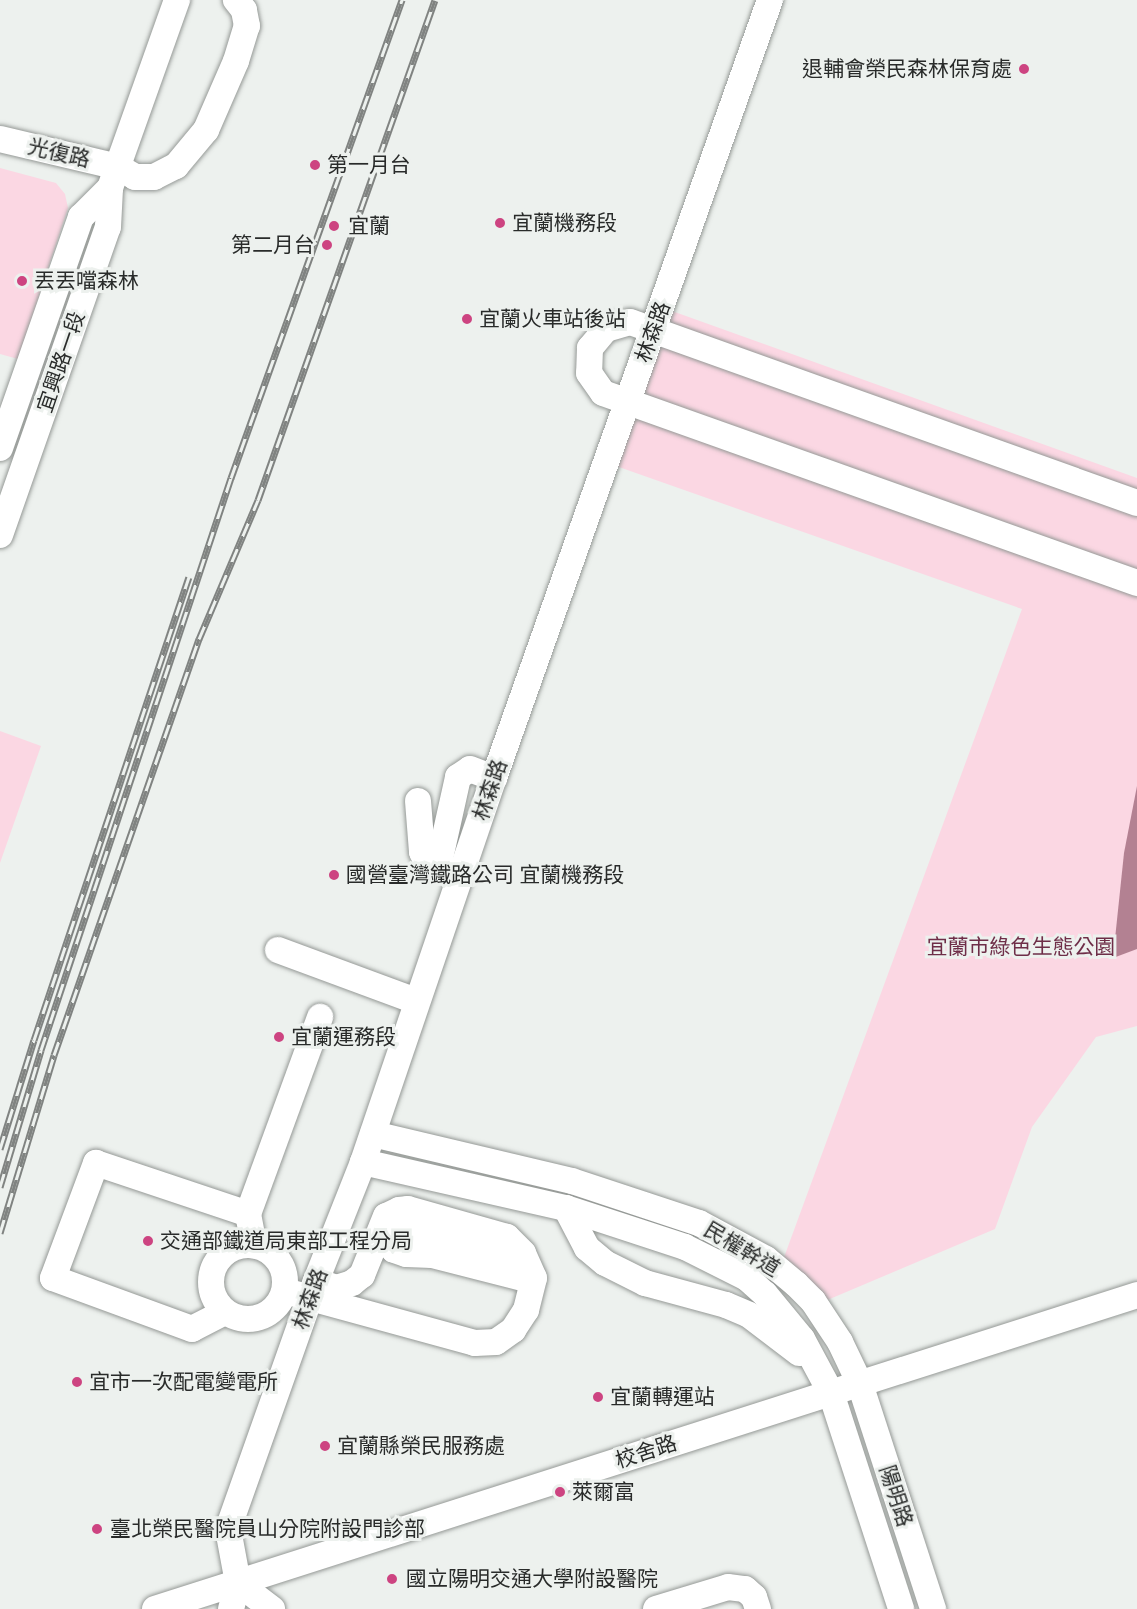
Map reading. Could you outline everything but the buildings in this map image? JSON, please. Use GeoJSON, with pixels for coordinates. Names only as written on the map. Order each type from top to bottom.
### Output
{"type":"FeatureCollection","features":[{"type":"Feature","properties":{"kind":"street","name":"宜興路一段"},"geometry":{"type":"LineString","coordinates":[[0,535],[108,227],[114,177],[177,0]]}},
{"type":"Feature","properties":{"kind":"street","name":"光復路"},"geometry":{"type":"LineString","coordinates":[[0,139],[114,177],[154,177],[176,166],[206,130],[236,61],[247,26],[244,10],[236,0]]}},
{"type":"Feature","properties":{"kind":"street","name":"林森路"},"geometry":{"type":"LineString","coordinates":[[238,1582],[228,1530],[314,1289],[373,1134],[494,778],[770,0]]}},
{"type":"Feature","properties":{"kind":"street","name":"宜興路一段"},"geometry":{"type":"LineString","coordinates":[[0,448],[81,217],[114,177]]}},
{"type":"Feature","properties":{"kind":"street"},"geometry":{"type":"LineString","coordinates":[[1137,503],[630,322],[606,329],[590,348],[589,373],[603,393],[1137,583]]}},
{"type":"Feature","properties":{"kind":"street"},"geometry":{"type":"LineString","coordinates":[[418,801],[422,852],[428,865],[439,863],[458,777],[470,769],[494,778]]}},
{"type":"Feature","properties":{"kind":"street"},"geometry":{"type":"LineString","coordinates":[[278,950],[417,1001]]}},
{"type":"Feature","properties":{"kind":"street"},"geometry":{"type":"LineString","coordinates":[[254,1245],[248,1214],[320,1017]]}},
{"type":"Feature","properties":{"kind":"street","name":"民權幹道"},"geometry":{"type":"LineString","coordinates":[[373,1134],[572,1181],[699,1223],[766,1259],[813,1301],[840,1342],[860,1384]]}},
{"type":"Feature","properties":{"kind":"street","name":"民權幹道"},"geometry":{"type":"LineString","coordinates":[[363,1162],[566,1208],[685,1247],[747,1278],[765,1294],[802,1339],[831,1393]]}},
{"type":"Feature","properties":{"kind":"street"},"geometry":{"type":"LineString","coordinates":[[225,1312],[192,1329],[53,1278],[96,1163],[248,1214]]}},
{"type":"Feature","properties":{"kind":"street"},"geometry":{"type":"LineString","coordinates":[[572,1181],[566,1208],[587,1248],[605,1263],[645,1283],[726,1305],[749,1315],[795,1348],[831,1393]]}},
{"type":"Feature","properties":{"kind":"street"},"geometry":{"type":"LineString","coordinates":[[285,1291],[314,1289],[338,1288],[352,1283],[362,1275],[387,1216],[399,1210],[408,1209],[507,1237],[523,1253],[528,1277],[526,1310],[513,1330],[495,1342],[475,1343],[314,1289]]}},
{"type":"Feature","properties":{"kind":"street"},"geometry":{"type":"LineString","coordinates":[[379,1233],[388,1228],[407,1227],[390,1231],[387,1238],[394,1250],[406,1254],[432,1255],[528,1277]]}},
{"type":"Feature","properties":{"kind":"street"},"geometry":{"type":"LineString","coordinates":[[254,1245],[276,1257],[283,1267],[285,1291],[280,1303],[260,1318],[236,1318],[225,1312],[211,1292],[213,1268],[230,1249],[254,1245]]}},
{"type":"Feature","properties":{"kind":"street","name":"校舍路"},"geometry":{"type":"LineString","coordinates":[[155,1609],[1137,1295]]}},
{"type":"Feature","properties":{"kind":"street","name":"陽明路"},"geometry":{"type":"LineString","coordinates":[[860,1384],[933,1609]]}},
{"type":"Feature","properties":{"kind":"street","name":"陽明路"},"geometry":{"type":"LineString","coordinates":[[831,1393],[901,1609]]}},
{"type":"Feature","properties":{"kind":"street"},"geometry":{"type":"LineString","coordinates":[[231,1609],[238,1582],[272,1609]]}},
{"type":"Feature","properties":{"kind":"street"},"geometry":{"type":"LineString","coordinates":[[656,1609],[728,1587],[745,1589],[754,1597],[758,1609]]}},
{"type":"Feature","properties":{"kind":"green space","name":"丟丟噹森林"},"geometry":{"type":"Polygon","coordinates":[[[0,168],[56,183],[65,194],[68,208],[18,359],[0,354],[0,168]]]}},
{"type":"Feature","properties":{"kind":"green space","name":"宜蘭市綠色生態公園"},"geometry":{"type":"Polygon","coordinates":[[[672,311],[1137,478],[1137,1026],[1096,1037],[1032,1127],[995,1229],[825,1301],[783,1260],[1022,609],[616,466],[672,311]]]}},
{"type":"Feature","properties":{"kind":"green space"},"geometry":{"type":"Polygon","coordinates":[[[0,731],[41,746],[0,863],[0,731]]]}},
{"type":"Feature","properties":{"kind":"shaded area"},"geometry":{"type":"Polygon","coordinates":[[[1137,786],[1137,949],[1113,958],[1124,853],[1137,786]]]}},
{"type":"Feature","properties":{"kind":"railway"},"geometry":{"type":"LineString","coordinates":[[0,1187],[41,1050],[231,478],[402,0]]}},
{"type":"Feature","properties":{"kind":"railway"},"geometry":{"type":"LineString","coordinates":[[0,1233],[54,1055],[199,639],[258,500],[435,0]]}},
{"type":"Feature","properties":{"kind":"railway"},"geometry":{"type":"LineString","coordinates":[[0,1149],[34,1040],[189,577]]}},
{"type":"Feature","properties":{"kind":"place","name":"退輔會榮民森林保育處"},"geometry":{"type":"Point","coordinates":[1024,69]}},
{"type":"Feature","properties":{"kind":"place","name":"第一月台"},"geometry":{"type":"Point","coordinates":[315,165]}},
{"type":"Feature","properties":{"kind":"place","name":"宜蘭機務段"},"geometry":{"type":"Point","coordinates":[500,223]}},
{"type":"Feature","properties":{"kind":"place","name":"宜蘭"},"geometry":{"type":"Point","coordinates":[334,226]}},
{"type":"Feature","properties":{"kind":"place","name":"第二月台"},"geometry":{"type":"Point","coordinates":[327,245]}},
{"type":"Feature","properties":{"kind":"place","name":"丟丟噹森林"},"geometry":{"type":"Point","coordinates":[22,281]}},
{"type":"Feature","properties":{"kind":"place","name":"宜蘭火車站後站"},"geometry":{"type":"Point","coordinates":[467,319]}},
{"type":"Feature","properties":{"kind":"place","name":"國營臺灣鐵路公司 宜蘭機務段"},"geometry":{"type":"Point","coordinates":[334,875]}},
{"type":"Feature","properties":{"kind":"place","name":"宜蘭運務段"},"geometry":{"type":"Point","coordinates":[279,1037]}},
{"type":"Feature","properties":{"kind":"place","name":"交通部鐵道局東部工程分局"},"geometry":{"type":"Point","coordinates":[148,1241]}},
{"type":"Feature","properties":{"kind":"place","name":"宜市一次配電變電所"},"geometry":{"type":"Point","coordinates":[77,1382]}},
{"type":"Feature","properties":{"kind":"place","name":"宜蘭轉運站"},"geometry":{"type":"Point","coordinates":[598,1397]}},
{"type":"Feature","properties":{"kind":"place","name":"宜蘭縣榮民服務處"},"geometry":{"type":"Point","coordinates":[325,1446]}},
{"type":"Feature","properties":{"kind":"place","name":"萊爾富"},"geometry":{"type":"Point","coordinates":[560,1492]}},
{"type":"Feature","properties":{"kind":"place","name":"臺北榮民醫院員山分院附設門診部"},"geometry":{"type":"Point","coordinates":[97,1529]}},
{"type":"Feature","properties":{"kind":"place","name":"國立陽明交通大學附設醫院"},"geometry":{"type":"Point","coordinates":[392,1579]}}]}
